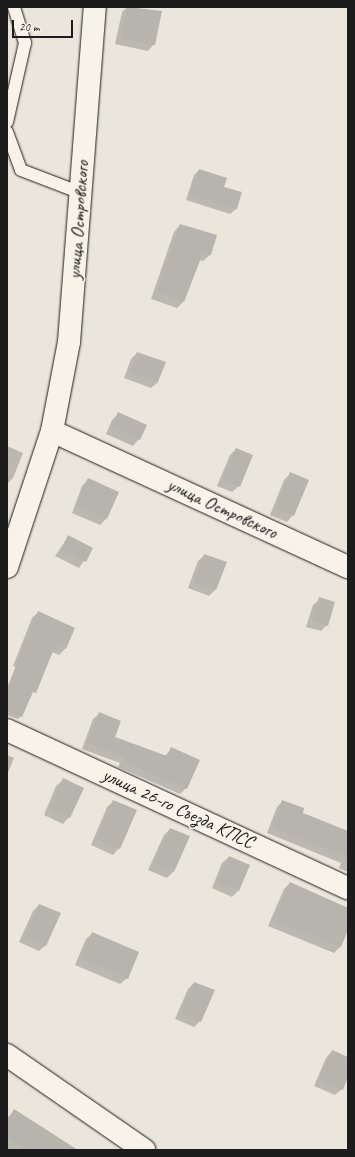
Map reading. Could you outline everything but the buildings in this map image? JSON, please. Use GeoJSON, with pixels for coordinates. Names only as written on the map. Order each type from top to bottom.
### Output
{"type":"FeatureCollection","features":[{"type":"Feature","properties":{"kind":"street","name":"улица Островского"},"geometry":{"type":"LineString","coordinates":[[7,566],[52,431],[69,342],[95,7]]}},
{"type":"Feature","properties":{"kind":"street","name":"улица Островского"},"geometry":{"type":"LineString","coordinates":[[52,431],[348,567]]}},
{"type":"Feature","properties":{"kind":"street","name":"улица 26-го Съезда КПСС"},"geometry":{"type":"LineString","coordinates":[[7,730],[348,888]]}},
{"type":"Feature","properties":{"kind":"street"},"geometry":{"type":"LineString","coordinates":[[7,1055],[144,1150]]}},
{"type":"Feature","properties":{"kind":"lane"},"geometry":{"type":"LineString","coordinates":[[7,122],[25,43],[14,7]]}},
{"type":"Feature","properties":{"kind":"lane"},"geometry":{"type":"LineString","coordinates":[[7,132],[21,170],[81,193]]}}]}
